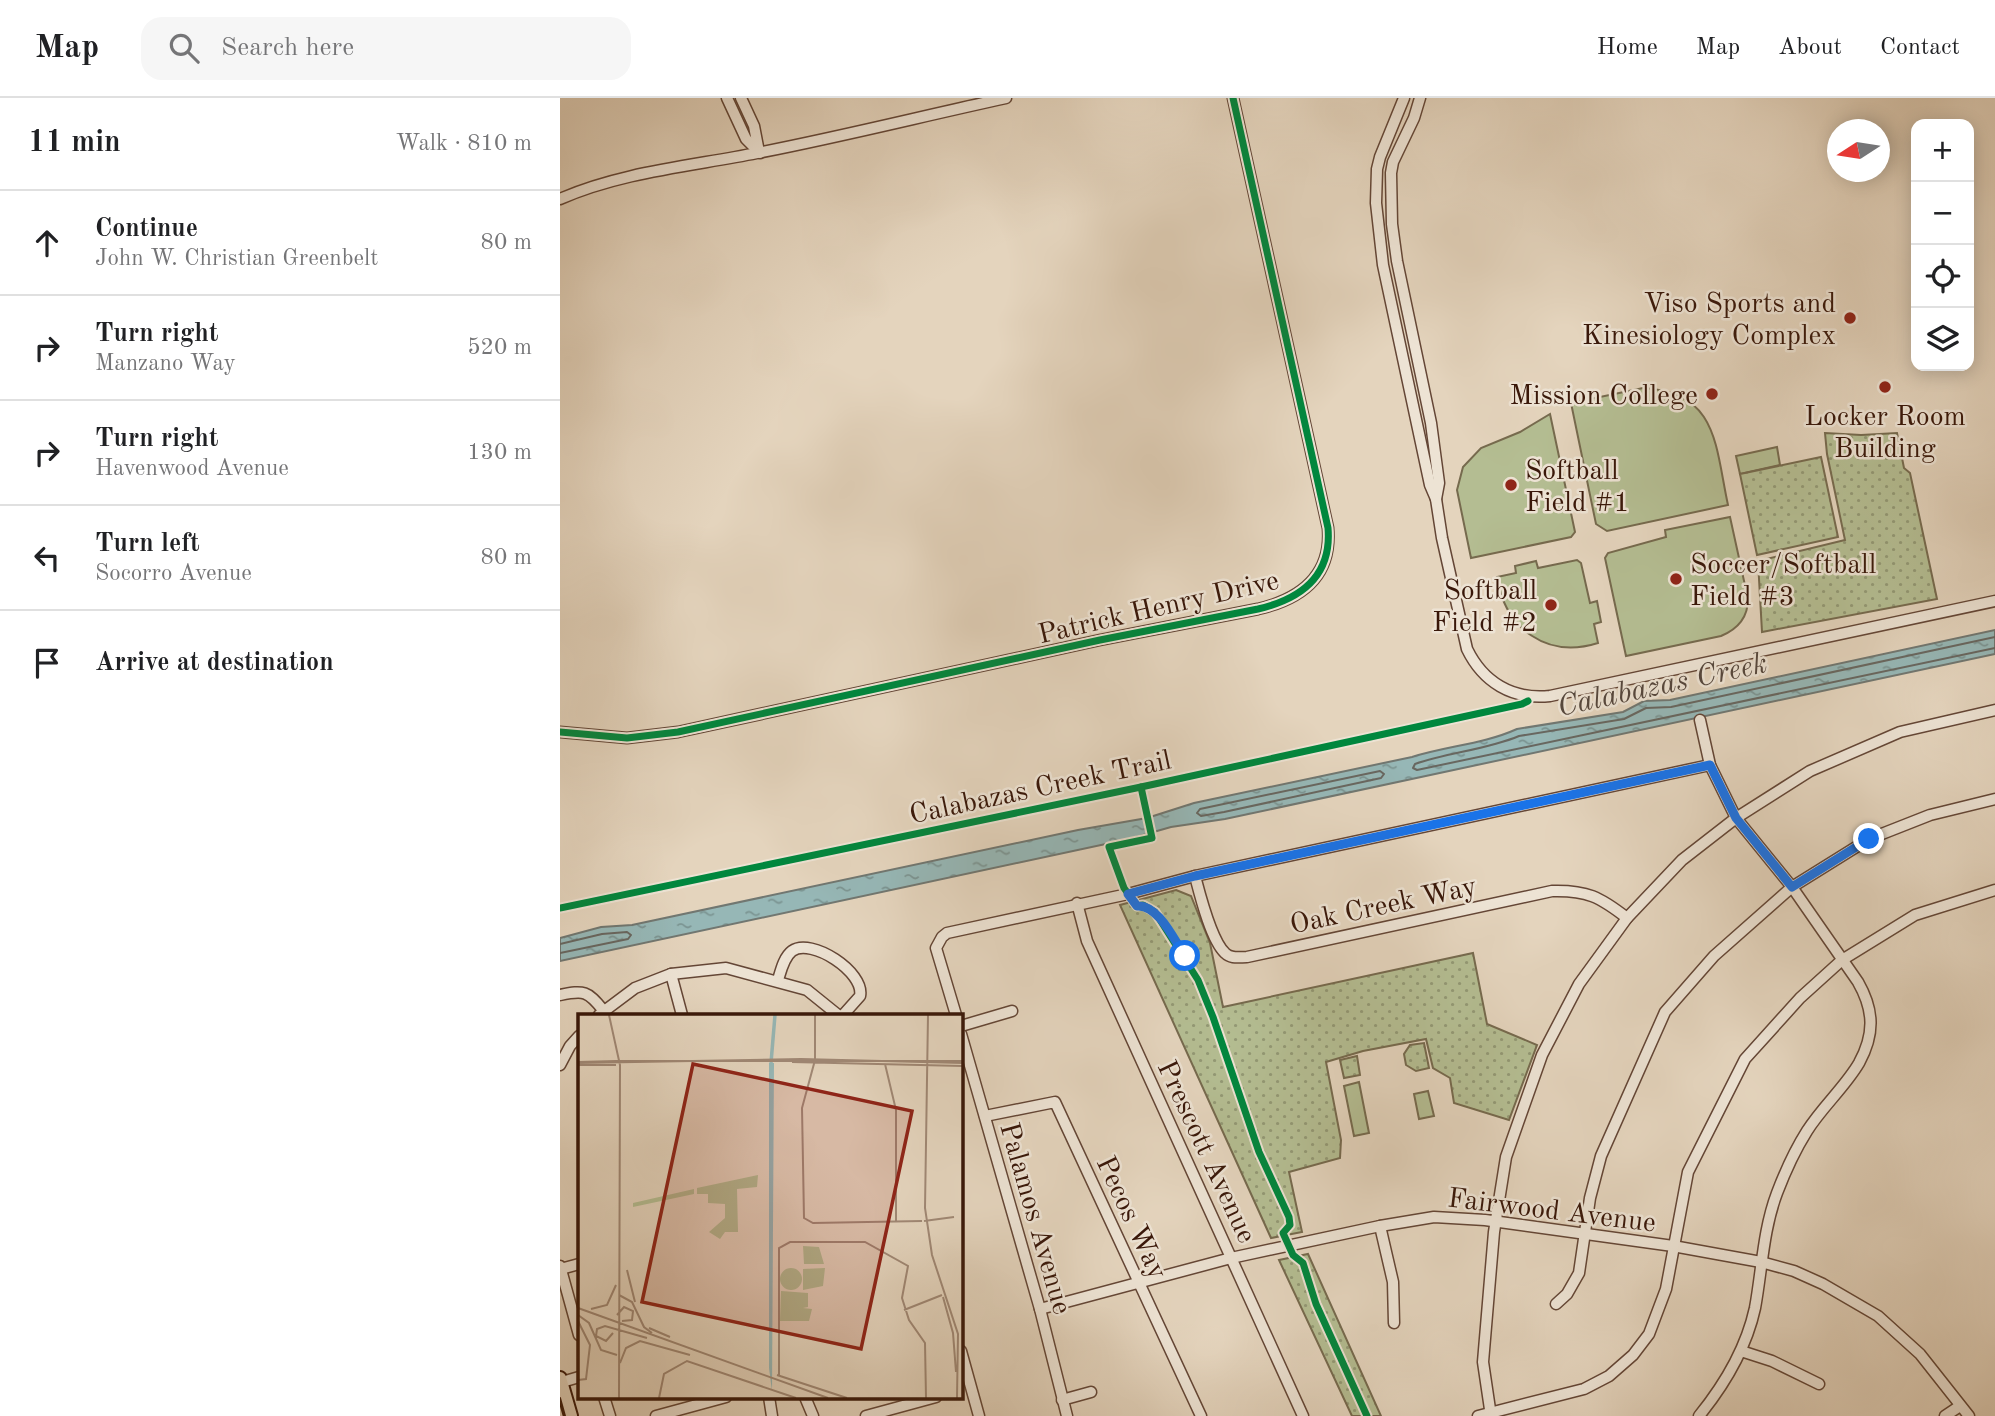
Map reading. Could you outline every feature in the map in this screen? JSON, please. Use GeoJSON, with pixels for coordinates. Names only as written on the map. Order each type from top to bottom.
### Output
{"type":"FeatureCollection","features":[{"type":"Feature","properties":{"kind":"main road"},"geometry":{"type":"LineString","coordinates":[[561,1380],[571,1416]]}},
{"type":"Feature","properties":{"kind":"street"},"geometry":{"type":"LineString","coordinates":[[727,98],[746,139],[760,153]]}},
{"type":"Feature","properties":{"kind":"street"},"geometry":{"type":"LineString","coordinates":[[741,98],[754,126],[760,153]]}},
{"type":"Feature","properties":{"kind":"street"},"geometry":{"type":"LineString","coordinates":[[560,199],[578,191],[629,178],[760,153],[1006,98]]}},
{"type":"Feature","properties":{"kind":"street","name":"Patrick Henry Drive"},"geometry":{"type":"LineString","coordinates":[[560,732],[627,738],[678,732],[1100,640],[1266,607],[1283,603],[1308,587],[1324,563],[1328,528],[1233,98]]}},
{"type":"Feature","properties":{"kind":"street"},"geometry":{"type":"LineString","coordinates":[[1404,98],[1377,169],[1376,203],[1383,265],[1467,649],[1486,677],[1503,689],[1521,695],[1550,695],[1995,601]]}},
{"type":"Feature","properties":{"kind":"street"},"geometry":{"type":"LineString","coordinates":[[1420,98],[1393,162],[1391,209],[1397,261],[1431,423],[1439,484],[1436,499]]}},
{"type":"Feature","properties":{"kind":"street"},"geometry":{"type":"LineString","coordinates":[[1491,1415],[1483,1362],[1495,1221],[1506,1157],[1542,1055],[1580,984],[1628,918],[1682,860],[1736,818],[1810,771],[1900,732],[1995,709]]}},
{"type":"Feature","properties":{"kind":"street"},"geometry":{"type":"LineString","coordinates":[[1699,1416],[1722,1388],[1741,1351],[1754,1310],[1761,1262],[1776,1195],[1790,1162],[1808,1130],[1858,1065],[1871,1034],[1866,996],[1792,887],[1736,818],[1710,765],[1700,720]]}},
{"type":"Feature","properties":{"kind":"street"},"geometry":{"type":"LineString","coordinates":[[956,1014],[937,956],[939,942],[947,933],[1128,894],[1195,876],[1710,765]]}},
{"type":"Feature","properties":{"kind":"street"},"geometry":{"type":"LineString","coordinates":[[1556,1304],[1567,1294],[1579,1273],[1590,1198],[1601,1156],[1665,1012],[1714,956],[1792,887],[1869,839],[1930,815],[1995,799]]}},
{"type":"Feature","properties":{"kind":"street","name":"Oak Creek Way"},"geometry":{"type":"LineString","coordinates":[[1195,876],[1211,927],[1224,953],[1234,957],[1247,957],[1552,891],[1583,892],[1608,904],[1628,918]]}},
{"type":"Feature","properties":{"kind":"street"},"geometry":{"type":"LineString","coordinates":[[1478,1416],[1491,1415],[1584,1390],[1609,1376],[1633,1355],[1649,1334],[1660,1309],[1688,1172],[1745,1059],[1800,998],[1842,960],[1916,915],[1995,890]]}},
{"type":"Feature","properties":{"kind":"street","name":"Prescott Avenue"},"geometry":{"type":"LineString","coordinates":[[1077,903],[1087,941],[1303,1416]]}},
{"type":"Feature","properties":{"kind":"street"},"geometry":{"type":"LineString","coordinates":[[778,980],[786,957],[797,948],[806,947],[824,954],[843,965],[860,982],[860,996],[844,1014]]}},
{"type":"Feature","properties":{"kind":"street"},"geometry":{"type":"LineString","coordinates":[[560,995],[583,992],[589,994],[601,1013],[635,988],[671,974],[726,968],[807,990],[837,1014]]}},
{"type":"Feature","properties":{"kind":"street"},"geometry":{"type":"LineString","coordinates":[[671,974],[682,1014]]}},
{"type":"Feature","properties":{"kind":"street"},"geometry":{"type":"LineString","coordinates":[[962,1026],[1012,1011]]}},
{"type":"Feature","properties":{"kind":"street"},"geometry":{"type":"LineString","coordinates":[[560,1065],[578,1037]]}},
{"type":"Feature","properties":{"kind":"street","name":"Palamos Avenue"},"geometry":{"type":"LineString","coordinates":[[962,1037],[1040,1308],[1067,1416]]}},
{"type":"Feature","properties":{"kind":"street","name":"Pecos Way"},"geometry":{"type":"LineString","coordinates":[[985,1116],[1055,1102],[1201,1416]]}},
{"type":"Feature","properties":{"kind":"street","name":"Fairwood Avenue"},"geometry":{"type":"LineString","coordinates":[[1040,1308],[1231,1258],[1380,1226],[1444,1216],[1495,1221],[1673,1246],[1761,1262],[1794,1271],[1823,1284],[1878,1316],[1920,1354],[1969,1416]]}},
{"type":"Feature","properties":{"kind":"street"},"geometry":{"type":"LineString","coordinates":[[1380,1226],[1393,1282],[1394,1323]]}},
{"type":"Feature","properties":{"kind":"street"},"geometry":{"type":"LineString","coordinates":[[577,1322],[560,1268],[578,1264]]}},
{"type":"Feature","properties":{"kind":"street"},"geometry":{"type":"LineString","coordinates":[[1741,1351],[1772,1361],[1819,1384]]}},
{"type":"Feature","properties":{"kind":"street"},"geometry":{"type":"LineString","coordinates":[[962,1358],[966,1388],[979,1416]]}},
{"type":"Feature","properties":{"kind":"street"},"geometry":{"type":"LineString","coordinates":[[1062,1400],[1091,1392]]}},
{"type":"Feature","properties":{"kind":"street"},"geometry":{"type":"LineString","coordinates":[[604,1398],[610,1416]]}},
{"type":"Feature","properties":{"kind":"street"},"geometry":{"type":"LineString","coordinates":[[656,1416],[722,1398]]}},
{"type":"Feature","properties":{"kind":"street"},"geometry":{"type":"LineString","coordinates":[[769,1398],[772,1416]]}},
{"type":"Feature","properties":{"kind":"street"},"geometry":{"type":"LineString","coordinates":[[806,1398],[813,1416]]}},
{"type":"Feature","properties":{"kind":"street"},"geometry":{"type":"LineString","coordinates":[[866,1416],[932,1398]]}},
{"type":"Feature","properties":{"kind":"street"},"geometry":{"type":"LineString","coordinates":[[1945,1416],[1960,1406]]}},
{"type":"Feature","properties":{"kind":"green space"},"geometry":{"type":"Polygon","coordinates":[[[1643,388],[1668,392],[1686,400],[1699,411],[1709,426],[1715,443],[1728,505],[1607,531],[1596,524],[1571,403],[1643,388]]]}},
{"type":"Feature","properties":{"kind":"green space","name":"Softball Field #1"},"geometry":{"type":"Polygon","coordinates":[[[1550,414],[1575,532],[1571,537],[1471,558],[1457,490],[1463,467],[1481,448],[1520,432],[1550,414]]]}},
{"type":"Feature","properties":{"kind":"green space"},"geometry":{"type":"Polygon","coordinates":[[[1825,433],[1897,433],[1904,468],[1910,473],[1937,599],[1762,632],[1758,561],[1845,540],[1825,433]]]}},
{"type":"Feature","properties":{"kind":"green space"},"geometry":{"type":"Polygon","coordinates":[[[1777,447],[1780,465],[1740,474],[1736,456],[1777,447]]]}},
{"type":"Feature","properties":{"kind":"green space"},"geometry":{"type":"Polygon","coordinates":[[[1821,457],[1838,537],[1757,555],[1740,474],[1821,457]]]}},
{"type":"Feature","properties":{"kind":"green space","name":"Soccer/Softball Field #3"},"geometry":{"type":"Polygon","coordinates":[[[1730,517],[1748,599],[1741,622],[1721,636],[1626,656],[1605,558],[1608,553],[1666,537],[1665,530],[1730,517]]]}},
{"type":"Feature","properties":{"kind":"green space","name":"Softball Field #2"},"geometry":{"type":"Polygon","coordinates":[[[1577,560],[1581,563],[1590,603],[1597,601],[1601,622],[1594,624],[1598,643],[1562,647],[1531,636],[1509,612],[1497,577],[1516,573],[1515,566],[1536,561],[1538,568],[1577,560]]]}},
{"type":"Feature","properties":{"kind":"green space"},"geometry":{"type":"Polygon","coordinates":[[[1176,890],[1191,896],[1210,943],[1223,1007],[1473,953],[1487,1024],[1537,1045],[1509,1120],[1454,1103],[1450,1078],[1433,1068],[1426,1039],[1363,1051],[1326,1062],[1341,1140],[1340,1158],[1289,1172],[1302,1232],[1271,1238],[1120,905],[1176,890]]]}},
{"type":"Feature","properties":{"kind":"green space"},"geometry":{"type":"Polygon","coordinates":[[[1424,1043],[1429,1068],[1416,1071],[1406,1065],[1404,1054],[1410,1045],[1424,1043]]]}},
{"type":"Feature","properties":{"kind":"green space"},"geometry":{"type":"Polygon","coordinates":[[[1357,1056],[1360,1075],[1344,1078],[1340,1060],[1357,1056]]]}},
{"type":"Feature","properties":{"kind":"green space"},"geometry":{"type":"Polygon","coordinates":[[[1359,1082],[1369,1133],[1354,1136],[1344,1086],[1359,1082]]]}},
{"type":"Feature","properties":{"kind":"green space"},"geometry":{"type":"Polygon","coordinates":[[[1428,1091],[1434,1116],[1419,1119],[1414,1094],[1428,1091]]]}},
{"type":"Feature","properties":{"kind":"green space"},"geometry":{"type":"Polygon","coordinates":[[[1308,1254],[1381,1416],[1352,1416],[1279,1260],[1308,1254]]]}},
{"type":"Feature","properties":{"kind":"water"},"geometry":{"type":"Polygon","coordinates":[[[1995,630],[1995,654],[1225,819],[1171,827],[1129,839],[560,961],[560,938],[601,927],[632,925],[1078,830],[1147,818],[1194,803],[1412,757],[1492,738],[1517,729],[1623,712],[1644,701],[1670,700],[1995,630]]]}},
{"type":"Feature","properties":{"kind":"tram line"},"geometry":{"type":"LineString","coordinates":[[560,1398],[565,1416]]}},
{"type":"Feature","properties":{"kind":"cycle path"},"geometry":{"type":"LineString","coordinates":[[560,732],[627,738],[678,732],[1100,640],[1258,609],[1288,599],[1311,583],[1325,560],[1328,528],[1233,98]]}},
{"type":"Feature","properties":{"kind":"cycle path","name":"Calabazas Creek Trail"},"geometry":{"type":"LineString","coordinates":[[560,908],[1141,787],[1528,701]]}},
{"type":"Feature","properties":{"kind":"cycle path","name":"Calabazas Creek Trail"},"geometry":{"type":"LineString","coordinates":[[1141,787],[1152,838],[1109,847],[1124,888],[1137,906],[1143,905],[1155,912],[1198,980],[1259,1152],[1289,1217],[1290,1225],[1283,1233],[1293,1255],[1303,1263],[1316,1304],[1367,1416]]}},
{"type":"Feature","properties":{"kind":"place","name":"Viso Sports and Kinesiology Complex"},"geometry":{"type":"Point","coordinates":[1850,318]}},
{"type":"Feature","properties":{"kind":"place","name":"Locker Room Building"},"geometry":{"type":"Point","coordinates":[1885,387]}},
{"type":"Feature","properties":{"kind":"place","name":"Mission College"},"geometry":{"type":"Point","coordinates":[1712,394]}},
{"type":"Feature","properties":{"kind":"place","name":"Softball Field #1"},"geometry":{"type":"Point","coordinates":[1511,485]}},
{"type":"Feature","properties":{"kind":"place","name":"Soccer/Softball Field #3"},"geometry":{"type":"Point","coordinates":[1676,579]}},
{"type":"Feature","properties":{"kind":"place","name":"Softball Field #2"},"geometry":{"type":"Point","coordinates":[1551,605]}},
{"type":"Feature","properties":{"kind":"route"},"geometry":{"type":"LineString","coordinates":[[1185,956],[1155,912],[1143,905],[1137,906],[1128,894],[1195,876],[1710,765],[1736,818],[1792,887],[1869,839]]}},
{"type":"Feature","properties":{"kind":"water label","name":"Calabazas Creek"},"geometry":{"type":"Point","coordinates":[1662,684]}}]}
